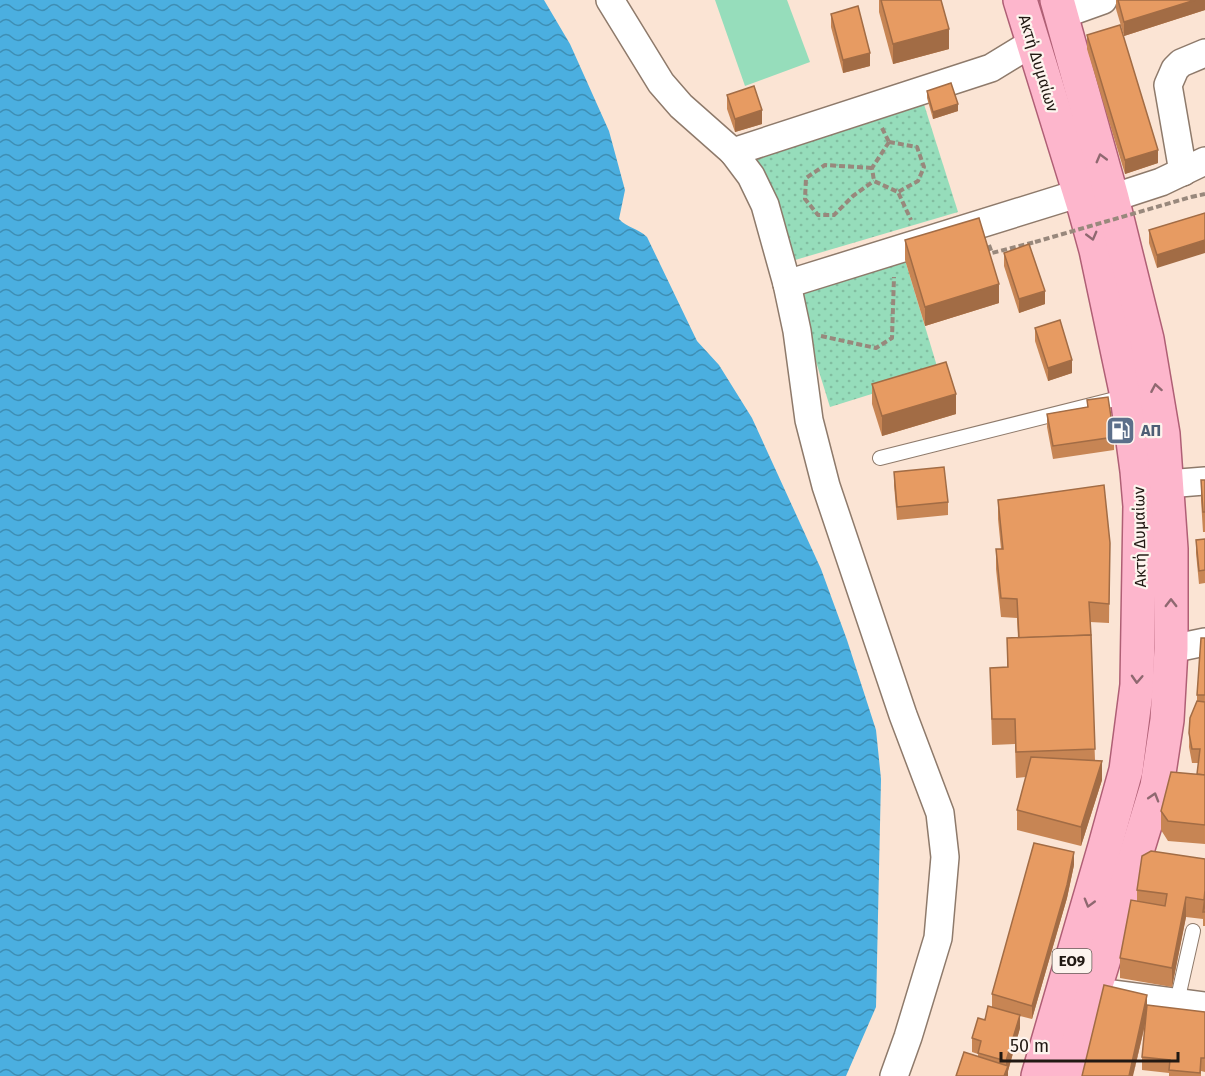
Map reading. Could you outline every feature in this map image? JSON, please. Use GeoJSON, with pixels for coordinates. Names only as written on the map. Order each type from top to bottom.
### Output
{"type":"FeatureCollection","features":[{"type":"Feature","properties":{"kind":"main road","name":"Ακτή Δυμαίων"},"geometry":{"type":"LineString","coordinates":[[1020,0],[1080,193],[1106,294],[1127,396],[1140,506],[1140,614],[1134,717],[1126,770],[1038,1076]]}},
{"type":"Feature","properties":{"kind":"main road","name":"Ακτή Δυμαίων"},"geometry":{"type":"LineString","coordinates":[[1059,7],[1112,198],[1147,339],[1163,434],[1171,549],[1171,649],[1167,720],[1157,786],[1068,1076]]}},
{"type":"Feature","properties":{"kind":"street"},"geometry":{"type":"LineString","coordinates":[[610,0],[661,83],[681,106],[733,152],[751,176],[765,205],[787,284],[797,331],[809,420],[826,486],[903,716],[940,813],[945,857],[938,938],[894,1076]]}},
{"type":"Feature","properties":{"kind":"street"},"geometry":{"type":"LineString","coordinates":[[1059,7],[1103,0]]}},
{"type":"Feature","properties":{"kind":"street"},"geometry":{"type":"LineString","coordinates":[[733,152],[991,68],[1032,43]]}},
{"type":"Feature","properties":{"kind":"street"},"geometry":{"type":"LineString","coordinates":[[1112,198],[1161,182],[1193,177],[1168,85],[1175,69],[1181,63],[1205,53]]}},
{"type":"Feature","properties":{"kind":"street"},"geometry":{"type":"LineString","coordinates":[[787,284],[1080,193]]}},
{"type":"Feature","properties":{"kind":"street"},"geometry":{"type":"LineString","coordinates":[[1167,484],[1205,481]]}},
{"type":"Feature","properties":{"kind":"street"},"geometry":{"type":"LineString","coordinates":[[1171,649],[1205,642]]}},
{"type":"Feature","properties":{"kind":"street"},"geometry":{"type":"LineString","coordinates":[[1093,991],[1205,1006]]}},
{"type":"Feature","properties":{"kind":"lane"},"geometry":{"type":"LineString","coordinates":[[880,458],[1127,396]]}},
{"type":"Feature","properties":{"kind":"lane"},"geometry":{"type":"LineString","coordinates":[[1177,1002],[1192,931]]}},
{"type":"Feature","properties":{"kind":"path"},"geometry":{"type":"LineString","coordinates":[[874,182],[872,168],[889,142],[917,147],[924,167],[918,181],[898,192]]}},
{"type":"Feature","properties":{"kind":"path"},"geometry":{"type":"LineString","coordinates":[[872,168],[825,165],[806,178],[805,199],[818,215],[834,215],[853,196],[874,182]]}},
{"type":"Feature","properties":{"kind":"path"},"geometry":{"type":"LineString","coordinates":[[1035,242],[1193,177],[1205,194]]}},
{"type":"Feature","properties":{"kind":"path"},"geometry":{"type":"LineString","coordinates":[[874,182],[898,192],[912,224]]}},
{"type":"Feature","properties":{"kind":"path"},"geometry":{"type":"LineString","coordinates":[[797,331],[876,348],[892,338],[896,250]]}},
{"type":"Feature","properties":{"kind":"green space"},"geometry":{"type":"Polygon","coordinates":[[[715,0],[787,0],[810,62],[745,86],[715,0]]]}},
{"type":"Feature","properties":{"kind":"green space"},"geometry":{"type":"Polygon","coordinates":[[[922,98],[958,212],[785,263],[756,154],[922,98]]]}},
{"type":"Feature","properties":{"kind":"green space"},"geometry":{"type":"Polygon","coordinates":[[[905,260],[939,373],[830,407],[795,294],[905,260]]]}},
{"type":"Feature","properties":{"kind":"water"},"geometry":{"type":"Polygon","coordinates":[[[0,0],[544,0],[570,44],[609,131],[625,190],[619,219],[647,237],[697,341],[719,365],[752,418],[821,569],[876,730],[881,779],[876,1007],[846,1076],[0,1076],[0,0]]]}},
{"type":"Feature","properties":{"kind":"building"},"geometry":{"type":"Polygon","coordinates":[[[881,0],[941,0],[949,29],[893,44],[881,0]]]}},
{"type":"Feature","properties":{"kind":"building"},"geometry":{"type":"Polygon","coordinates":[[[1118,0],[1195,0],[1124,22],[1118,0]]]}},
{"type":"Feature","properties":{"kind":"building"},"geometry":{"type":"Polygon","coordinates":[[[858,6],[870,53],[843,60],[831,14],[858,6]]]}},
{"type":"Feature","properties":{"kind":"building"},"geometry":{"type":"Polygon","coordinates":[[[1120,25],[1158,150],[1125,160],[1087,35],[1120,25]]]}},
{"type":"Feature","properties":{"kind":"building"},"geometry":{"type":"Polygon","coordinates":[[[951,83],[958,104],[933,112],[927,91],[951,83]]]}},
{"type":"Feature","properties":{"kind":"building"},"geometry":{"type":"Polygon","coordinates":[[[754,86],[762,110],[735,119],[727,95],[754,86]]]}},
{"type":"Feature","properties":{"kind":"building"},"geometry":{"type":"Polygon","coordinates":[[[1205,213],[1205,240],[1157,255],[1149,230],[1205,213]]]}},
{"type":"Feature","properties":{"kind":"building"},"geometry":{"type":"Polygon","coordinates":[[[979,218],[999,284],[925,307],[905,240],[979,218]]]}},
{"type":"Feature","properties":{"kind":"building"},"geometry":{"type":"Polygon","coordinates":[[[1029,244],[1045,291],[1019,299],[1004,253],[1029,244]]]}},
{"type":"Feature","properties":{"kind":"building"},"geometry":{"type":"Polygon","coordinates":[[[1060,320],[1072,360],[1048,368],[1035,328],[1060,320]]]}},
{"type":"Feature","properties":{"kind":"building"},"geometry":{"type":"Polygon","coordinates":[[[946,362],[956,394],[882,416],[872,384],[946,362]]]}},
{"type":"Feature","properties":{"kind":"building"},"geometry":{"type":"Polygon","coordinates":[[[1108,397],[1114,437],[1053,446],[1047,414],[1088,407],[1087,400],[1108,397]]]}},
{"type":"Feature","properties":{"kind":"building"},"geometry":{"type":"Polygon","coordinates":[[[944,467],[948,502],[897,507],[894,472],[944,467]]]}},
{"type":"Feature","properties":{"kind":"building"},"geometry":{"type":"Polygon","coordinates":[[[1201,480],[1205,480],[1205,512],[1203,512],[1201,480]]]}},
{"type":"Feature","properties":{"kind":"building"},"geometry":{"type":"Polygon","coordinates":[[[1104,485],[1110,543],[1109,604],[1089,602],[1091,635],[1019,638],[1017,599],[1001,598],[996,549],[1003,549],[998,500],[1104,485]]]}},
{"type":"Feature","properties":{"kind":"building"},"geometry":{"type":"Polygon","coordinates":[[[1205,539],[1205,570],[1199,571],[1196,540],[1205,539]]]}},
{"type":"Feature","properties":{"kind":"building"},"geometry":{"type":"Polygon","coordinates":[[[1091,635],[1095,749],[1016,752],[1015,719],[992,719],[990,668],[1008,667],[1007,638],[1091,635]]]}},
{"type":"Feature","properties":{"kind":"building"},"geometry":{"type":"Polygon","coordinates":[[[1201,638],[1205,638],[1205,695],[1197,695],[1201,638]]]}},
{"type":"Feature","properties":{"kind":"building"},"geometry":{"type":"Polygon","coordinates":[[[1197,701],[1205,702],[1205,775],[1197,774],[1200,749],[1192,749],[1189,733],[1190,718],[1197,701]]]}},
{"type":"Feature","properties":{"kind":"building"},"geometry":{"type":"Polygon","coordinates":[[[1031,757],[1102,761],[1081,827],[1017,810],[1031,757]]]}},
{"type":"Feature","properties":{"kind":"building"},"geometry":{"type":"Polygon","coordinates":[[[1171,772],[1205,775],[1205,825],[1168,821],[1161,811],[1171,772]]]}},
{"type":"Feature","properties":{"kind":"building"},"geometry":{"type":"Polygon","coordinates":[[[1034,843],[1074,852],[1067,885],[1032,1006],[992,994],[1034,843]]]}},
{"type":"Feature","properties":{"kind":"building"},"geometry":{"type":"Polygon","coordinates":[[[1151,851],[1205,859],[1204,900],[1186,897],[1172,968],[1120,958],[1131,900],[1165,906],[1167,894],[1137,890],[1142,856],[1151,851]]]}},
{"type":"Feature","properties":{"kind":"building"},"geometry":{"type":"Polygon","coordinates":[[[1104,985],[1147,995],[1129,1076],[1082,1076],[1104,985]]]}},
{"type":"Feature","properties":{"kind":"building"},"geometry":{"type":"Polygon","coordinates":[[[1147,1005],[1205,1012],[1205,1058],[1201,1058],[1200,1073],[1169,1070],[1170,1060],[1142,1057],[1147,1005]]]}},
{"type":"Feature","properties":{"kind":"building"},"geometry":{"type":"Polygon","coordinates":[[[988,1006],[1020,1015],[1006,1061],[978,1053],[981,1041],[972,1038],[978,1018],[985,1020],[988,1006]]]}},
{"type":"Feature","properties":{"kind":"building"},"geometry":{"type":"Polygon","coordinates":[[[964,1052],[1008,1066],[1004,1076],[956,1076],[964,1052]]]}},
{"type":"Feature","properties":{"kind":"place","name":"ΑΠ"},"geometry":{"type":"Point","coordinates":[1120,430]}}]}
